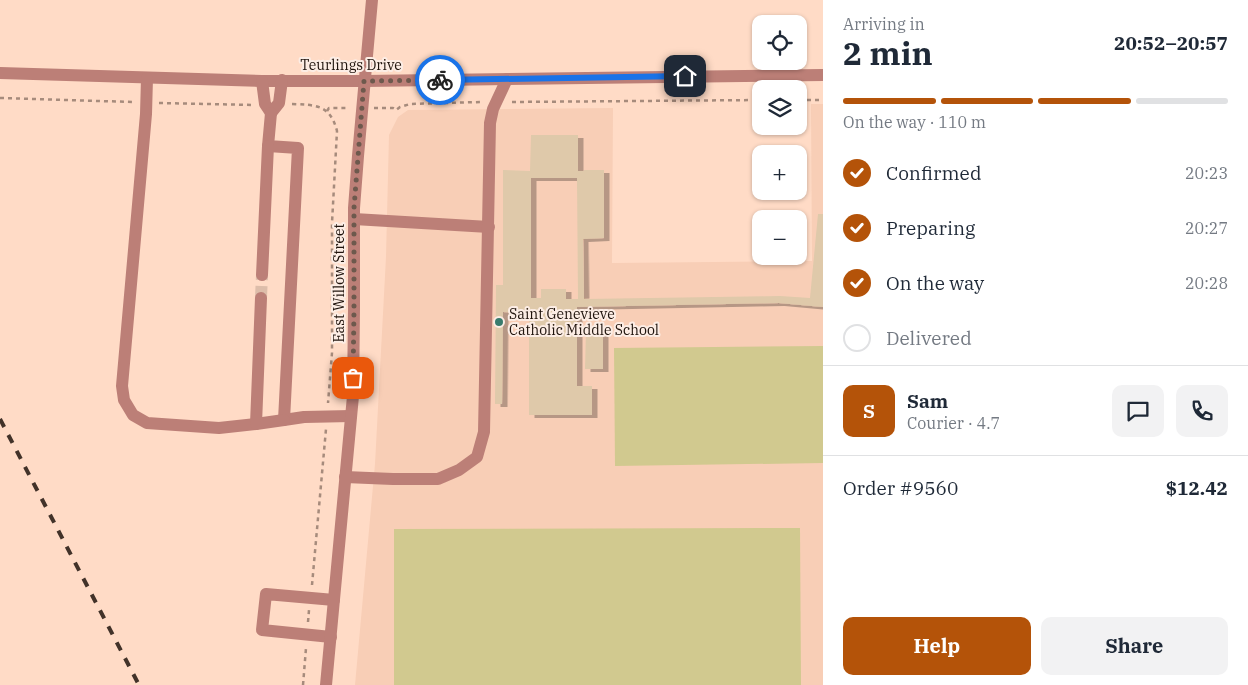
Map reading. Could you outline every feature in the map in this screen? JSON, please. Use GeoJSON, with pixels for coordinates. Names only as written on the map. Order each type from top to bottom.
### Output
{"type":"FeatureCollection","features":[{"type":"Feature","properties":{"kind":"street","name":"East Willow Street"},"geometry":{"type":"LineString","coordinates":[[326,685],[351,416],[354,219],[372,0]]}},
{"type":"Feature","properties":{"kind":"street","name":"Teurlings Drive"},"geometry":{"type":"LineString","coordinates":[[0,73],[147,78],[364,81],[823,75]]}},
{"type":"Feature","properties":{"kind":"street"},"geometry":{"type":"LineString","coordinates":[[147,78],[145,124],[122,386],[124,400],[133,415],[147,423],[219,428],[304,417],[351,416]]}},
{"type":"Feature","properties":{"kind":"street"},"geometry":{"type":"LineString","coordinates":[[345,477],[438,479],[459,470],[477,457],[484,432],[490,123],[493,109],[507,79]]}},
{"type":"Feature","properties":{"kind":"street"},"geometry":{"type":"LineString","coordinates":[[262,80],[265,104],[271,113]]}},
{"type":"Feature","properties":{"kind":"street"},"geometry":{"type":"LineString","coordinates":[[262,275],[271,113],[280,103],[282,80]]}},
{"type":"Feature","properties":{"kind":"street"},"geometry":{"type":"LineString","coordinates":[[268,146],[298,148],[284,420]]}},
{"type":"Feature","properties":{"kind":"street"},"geometry":{"type":"LineString","coordinates":[[354,219],[488,228]]}},
{"type":"Feature","properties":{"kind":"street"},"geometry":{"type":"LineString","coordinates":[[256,424],[261,298]]}},
{"type":"Feature","properties":{"kind":"street"},"geometry":{"type":"LineString","coordinates":[[331,637],[262,630],[266,594],[334,600]]}},
{"type":"Feature","properties":{"kind":"path"},"geometry":{"type":"LineString","coordinates":[[0,98],[132,102]]}},
{"type":"Feature","properties":{"kind":"path"},"geometry":{"type":"LineString","coordinates":[[508,102],[752,100]]}},
{"type":"Feature","properties":{"kind":"path"},"geometry":{"type":"LineString","coordinates":[[807,100],[823,100]]}},
{"type":"Feature","properties":{"kind":"path"},"geometry":{"type":"LineString","coordinates":[[396,110],[404,105],[415,103],[488,102]]}},
{"type":"Feature","properties":{"kind":"path"},"geometry":{"type":"LineString","coordinates":[[163,103],[250,105],[257,108]]}},
{"type":"Feature","properties":{"kind":"path"},"geometry":{"type":"LineString","coordinates":[[290,104],[320,107],[331,116],[337,130],[332,216],[331,361],[328,406]]}},
{"type":"Feature","properties":{"kind":"path"},"geometry":{"type":"LineString","coordinates":[[311,593],[326,428]]}},
{"type":"Feature","properties":{"kind":"path"},"geometry":{"type":"LineString","coordinates":[[308,630],[310,603]]}},
{"type":"Feature","properties":{"kind":"path"},"geometry":{"type":"LineString","coordinates":[[302,685],[306,648]]}},
{"type":"Feature","properties":{"kind":"shaded area"},"geometry":{"type":"Polygon","coordinates":[[[811,104],[823,104],[823,685],[355,685],[375,464],[386,257],[389,135],[398,117],[408,110],[613,108],[612,263],[752,262],[752,265],[807,265],[807,261],[812,261],[811,104]]]}},
{"type":"Feature","properties":{"kind":"shaded area"},"geometry":{"type":"Polygon","coordinates":[[[823,346],[823,463],[615,466],[614,348],[823,346]]]}},
{"type":"Feature","properties":{"kind":"shaded area"},"geometry":{"type":"Polygon","coordinates":[[[800,528],[801,685],[394,685],[394,529],[800,528]]]}},
{"type":"Feature","properties":{"kind":"building"},"geometry":{"type":"Polygon","coordinates":[[[531,135],[578,135],[578,171],[604,170],[604,238],[583,239],[584,299],[780,296],[810,298],[818,214],[823,214],[823,307],[779,303],[577,307],[577,386],[592,386],[592,415],[529,415],[529,313],[503,312],[502,404],[495,404],[496,285],[503,285],[503,170],[530,171],[531,135]],[[531,178],[531,298],[541,298],[541,289],[566,289],[566,299],[578,299],[577,178],[531,178]]]}},
{"type":"Feature","properties":{"kind":"building"},"geometry":{"type":"Polygon","coordinates":[[[586,330],[603,331],[603,369],[585,369],[586,330]]]}},
{"type":"Feature","properties":{"kind":"tunnel"},"geometry":{"type":"LineString","coordinates":[[261,298],[262,275]]}},
{"type":"Feature","properties":{"kind":"railway"},"geometry":{"type":"LineString","coordinates":[[0,419],[139,685]]}},
{"type":"Feature","properties":{"kind":"way so far"},"geometry":{"type":"LineString","coordinates":[[353,378],[354,208],[364,81],[440,80]]}},
{"type":"Feature","properties":{"kind":"place","name":"Saint Genevieve Catholic Middle School"},"geometry":{"type":"Point","coordinates":[499,322]}},
{"type":"Feature","properties":{"kind":"route"},"geometry":{"type":"LineString","coordinates":[[440,80],[685,76]]}}]}
